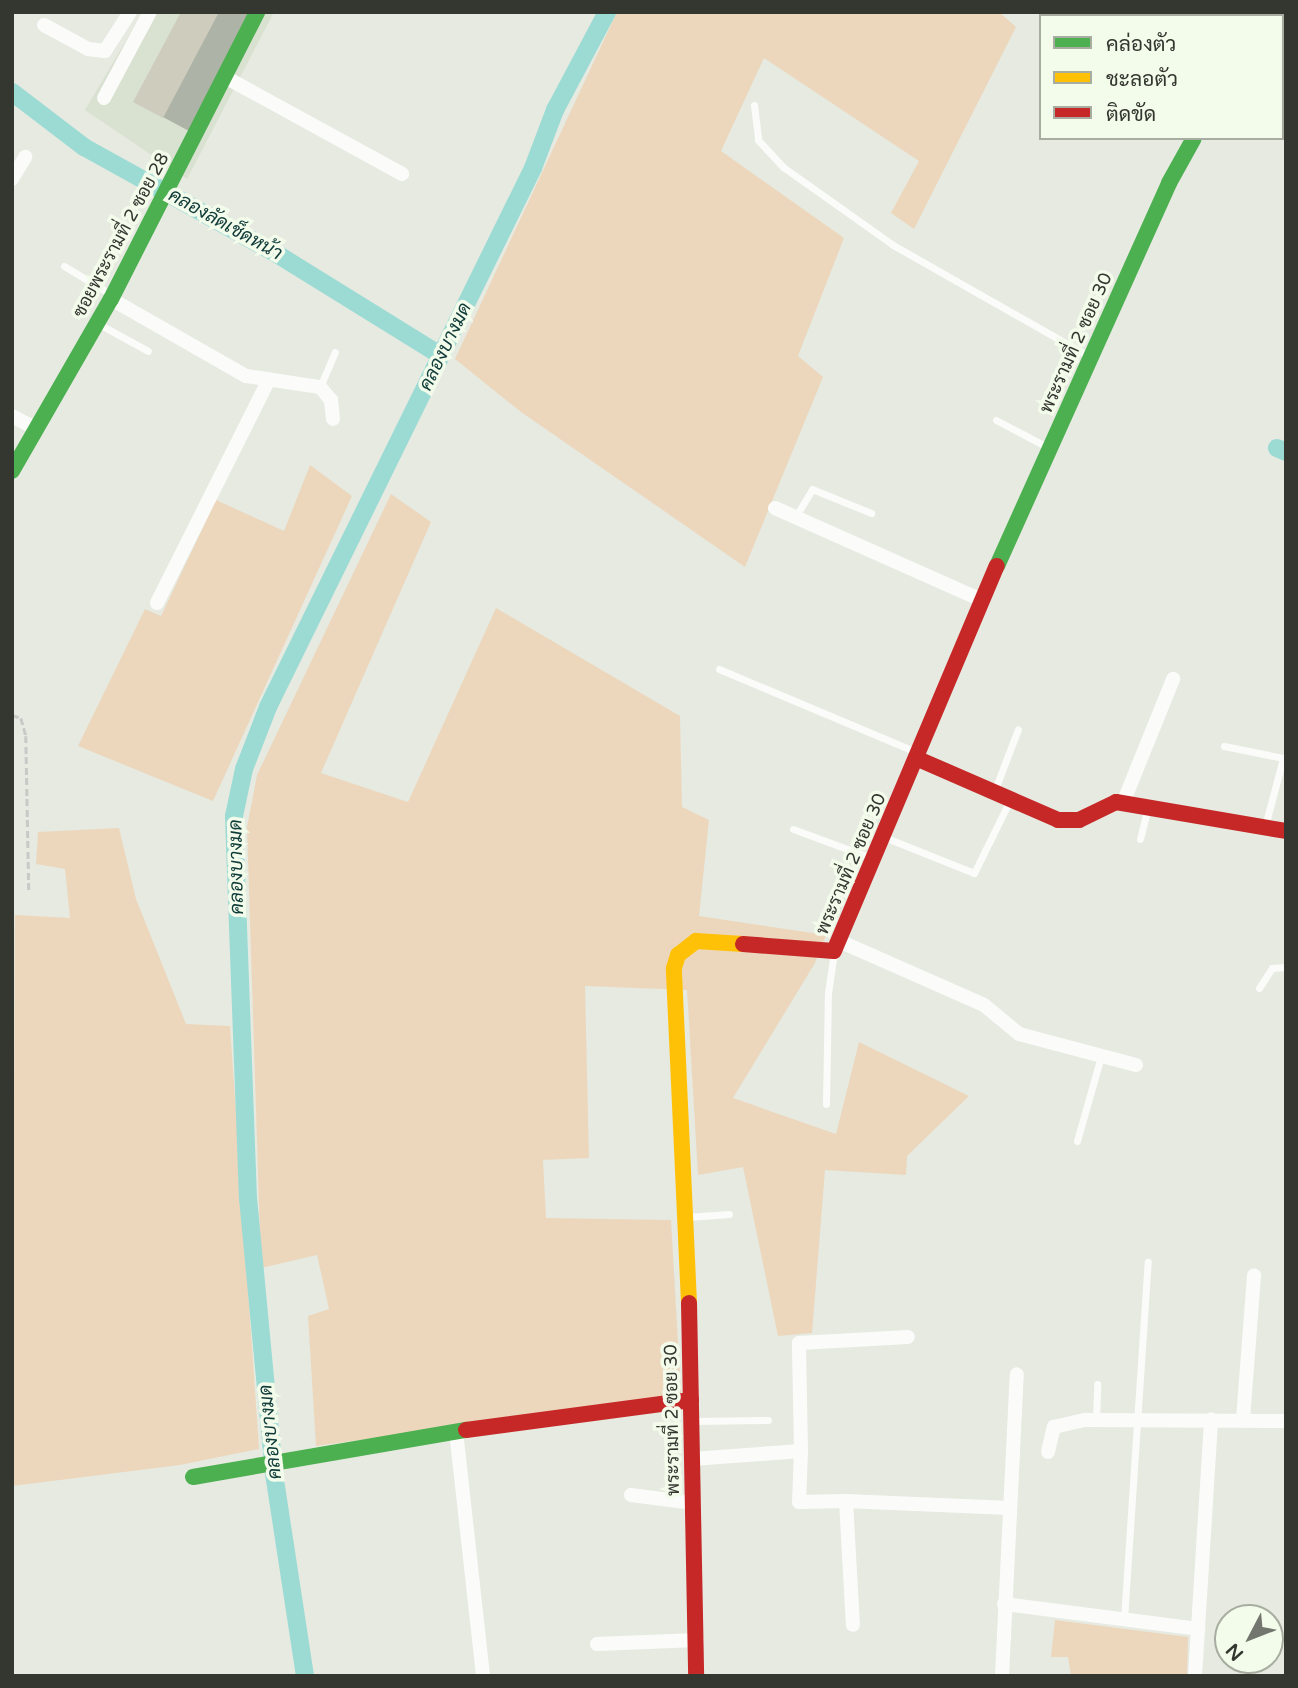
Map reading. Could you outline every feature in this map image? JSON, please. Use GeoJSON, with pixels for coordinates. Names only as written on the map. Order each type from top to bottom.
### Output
{"type":"FeatureCollection","features":[{"type":"Feature","properties":{"kind":"street"},"geometry":{"type":"LineString","coordinates":[[44,24],[88,49],[105,51],[130,12]]}},
{"type":"Feature","properties":{"kind":"street"},"geometry":{"type":"LineString","coordinates":[[104,98],[150,12]]}},
{"type":"Feature","properties":{"kind":"street","name":"ซอยพระรามที่ 2 ซอย 28"},"geometry":{"type":"LineString","coordinates":[[12,471],[112,297],[255,13]]}},
{"type":"Feature","properties":{"kind":"street"},"geometry":{"type":"LineString","coordinates":[[225,77],[402,174]]}},
{"type":"Feature","properties":{"kind":"street","name":"พระรามที่ 2 ซอย 30"},"geometry":{"type":"LineString","coordinates":[[696,1676],[687,1217],[674,968],[678,955],[696,941],[836,946],[919,756],[982,600],[1090,357],[1193,140]]}},
{"type":"Feature","properties":{"kind":"street"},"geometry":{"type":"LineString","coordinates":[[12,179],[25,157]]}},
{"type":"Feature","properties":{"kind":"street"},"geometry":{"type":"LineString","coordinates":[[112,297],[246,376],[320,387],[331,400],[333,419]]}},
{"type":"Feature","properties":{"kind":"street"},"geometry":{"type":"LineString","coordinates":[[157,603],[269,379]]}},
{"type":"Feature","properties":{"kind":"street"},"geometry":{"type":"LineString","coordinates":[[12,416],[36,429]]}},
{"type":"Feature","properties":{"kind":"street"},"geometry":{"type":"LineString","coordinates":[[775,508],[982,600]]}},
{"type":"Feature","properties":{"kind":"street"},"geometry":{"type":"LineString","coordinates":[[1123,803],[1173,679]]}},
{"type":"Feature","properties":{"kind":"street"},"geometry":{"type":"LineString","coordinates":[[919,756],[1010,799],[1070,822],[1105,804],[1123,803],[1286,831]]}},
{"type":"Feature","properties":{"kind":"street"},"geometry":{"type":"LineString","coordinates":[[836,946],[984,1005],[1019,1034],[1136,1065]]}},
{"type":"Feature","properties":{"kind":"street"},"geometry":{"type":"LineString","coordinates":[[1243,1419],[1254,1275]]}},
{"type":"Feature","properties":{"kind":"street"},"geometry":{"type":"LineString","coordinates":[[908,1337],[799,1342],[799,1503],[846,1501],[1009,1508]]}},
{"type":"Feature","properties":{"kind":"street"},"geometry":{"type":"LineString","coordinates":[[1002,1676],[1017,1374]]}},
{"type":"Feature","properties":{"kind":"street"},"geometry":{"type":"LineString","coordinates":[[192,1477],[292,1462],[456,1431],[691,1400]]}},
{"type":"Feature","properties":{"kind":"street"},"geometry":{"type":"LineString","coordinates":[[1195,1676],[1211,1419]]}},
{"type":"Feature","properties":{"kind":"street"},"geometry":{"type":"LineString","coordinates":[[1048,1452],[1054,1427],[1096,1420],[1243,1419],[1286,1422]]}},
{"type":"Feature","properties":{"kind":"street"},"geometry":{"type":"LineString","coordinates":[[456,1431],[483,1676]]}},
{"type":"Feature","properties":{"kind":"street"},"geometry":{"type":"LineString","coordinates":[[692,1459],[801,1451]]}},
{"type":"Feature","properties":{"kind":"street"},"geometry":{"type":"LineString","coordinates":[[631,1495],[693,1503]]}},
{"type":"Feature","properties":{"kind":"street"},"geometry":{"type":"LineString","coordinates":[[846,1501],[853,1625]]}},
{"type":"Feature","properties":{"kind":"street"},"geometry":{"type":"LineString","coordinates":[[1004,1604],[1198,1629]]}},
{"type":"Feature","properties":{"kind":"street"},"geometry":{"type":"LineString","coordinates":[[597,1644],[697,1640]]}},
{"type":"Feature","properties":{"kind":"lane"},"geometry":{"type":"LineString","coordinates":[[754,105],[758,140],[783,167],[893,245],[1090,357]]}},
{"type":"Feature","properties":{"kind":"lane"},"geometry":{"type":"LineString","coordinates":[[64,266],[112,297]]}},
{"type":"Feature","properties":{"kind":"lane"},"geometry":{"type":"LineString","coordinates":[[97,323],[148,351]]}},
{"type":"Feature","properties":{"kind":"lane"},"geometry":{"type":"LineString","coordinates":[[320,387],[335,352]]}},
{"type":"Feature","properties":{"kind":"lane"},"geometry":{"type":"LineString","coordinates":[[996,420],[1050,448]]}},
{"type":"Feature","properties":{"kind":"lane"},"geometry":{"type":"LineString","coordinates":[[795,517],[812,489],[870,513]]}},
{"type":"Feature","properties":{"kind":"lane"},"geometry":{"type":"LineString","coordinates":[[719,669],[919,756]]}},
{"type":"Feature","properties":{"kind":"lane"},"geometry":{"type":"LineString","coordinates":[[994,792],[1018,729]]}},
{"type":"Feature","properties":{"kind":"lane"},"geometry":{"type":"LineString","coordinates":[[1224,746],[1284,758],[1265,827]]}},
{"type":"Feature","properties":{"kind":"lane"},"geometry":{"type":"LineString","coordinates":[[883,836],[974,873],[1010,799]]}},
{"type":"Feature","properties":{"kind":"lane"},"geometry":{"type":"LineString","coordinates":[[1140,839],[1148,807]]}},
{"type":"Feature","properties":{"kind":"lane"},"geometry":{"type":"LineString","coordinates":[[793,829],[873,858]]}},
{"type":"Feature","properties":{"kind":"lane"},"geometry":{"type":"LineString","coordinates":[[826,1104],[828,993],[836,946]]}},
{"type":"Feature","properties":{"kind":"lane"},"geometry":{"type":"LineString","coordinates":[[1259,988],[1272,968],[1286,967]]}},
{"type":"Feature","properties":{"kind":"lane"},"geometry":{"type":"LineString","coordinates":[[1077,1141],[1101,1056]]}},
{"type":"Feature","properties":{"kind":"lane"},"geometry":{"type":"LineString","coordinates":[[687,1217],[729,1214]]}},
{"type":"Feature","properties":{"kind":"lane"},"geometry":{"type":"LineString","coordinates":[[1124,1619],[1148,1262]]}},
{"type":"Feature","properties":{"kind":"lane"},"geometry":{"type":"LineString","coordinates":[[1096,1420],[1097,1384]]}},
{"type":"Feature","properties":{"kind":"lane"},"geometry":{"type":"LineString","coordinates":[[691,1421],[768,1420]]}},
{"type":"Feature","properties":{"kind":"path"},"geometry":{"type":"LineString","coordinates":[[12,715],[21,718],[26,736],[29,893]]}},
{"type":"Feature","properties":{"kind":"shaded area"},"geometry":{"type":"Polygon","coordinates":[[[143,12],[274,12],[187,179],[85,110],[143,12]]]}},
{"type":"Feature","properties":{"kind":"shaded area"},"geometry":{"type":"Polygon","coordinates":[[[617,12],[999,12],[1016,27],[914,229],[891,213],[919,161],[764,58],[721,151],[844,238],[798,356],[823,377],[745,567],[521,412],[455,359],[617,12]]]}},
{"type":"Feature","properties":{"kind":"shaded area"},"geometry":{"type":"Polygon","coordinates":[[[310,465],[352,496],[213,801],[78,746],[145,609],[161,616],[216,500],[284,531],[310,465]]]}},
{"type":"Feature","properties":{"kind":"shaded area"},"geometry":{"type":"Polygon","coordinates":[[[391,494],[431,522],[321,773],[408,802],[496,608],[680,716],[682,807],[709,820],[699,916],[826,935],[815,963],[733,1098],[836,1134],[859,1042],[969,1096],[907,1156],[906,1175],[825,1170],[812,1333],[778,1336],[743,1167],[698,1175],[687,990],[585,986],[589,1158],[543,1160],[546,1218],[671,1220],[681,1395],[316,1446],[308,1316],[329,1309],[317,1255],[261,1268],[247,827],[257,775],[391,494]]]}},
{"type":"Feature","properties":{"kind":"shaded area"},"geometry":{"type":"Polygon","coordinates":[[[119,828],[136,899],[186,1024],[230,1026],[259,1449],[180,1465],[12,1486],[15,915],[70,918],[65,869],[36,864],[38,832],[119,828]]]}},
{"type":"Feature","properties":{"kind":"shaded area"},"geometry":{"type":"Polygon","coordinates":[[[1055,1620],[1188,1637],[1187,1676],[1071,1676],[1068,1657],[1051,1657],[1055,1620]]]}},
{"type":"Feature","properties":{"kind":"building"},"geometry":{"type":"Polygon","coordinates":[[[181,12],[219,12],[163,118],[133,102],[181,12]]]}},
{"type":"Feature","properties":{"kind":"waterway","name":"คลองบางมด"},"geometry":{"type":"LineString","coordinates":[[305,1676],[274,1473],[248,1199],[234,816],[244,769],[268,707],[533,168],[555,110],[607,12]]}},
{"type":"Feature","properties":{"kind":"waterway","name":"คลองลัดเช็ดหน้า"},"geometry":{"type":"LineString","coordinates":[[12,92],[84,147],[277,254],[440,355]]}},
{"type":"Feature","properties":{"kind":"waterway"},"geometry":{"type":"LineString","coordinates":[[1277,448],[1286,452]]}},
{"type":"Feature","properties":{"kind":"traffic: fast"},"geometry":{"type":"LineString","coordinates":[[12,471],[111,299],[257,12]]}},
{"type":"Feature","properties":{"kind":"traffic: fast"},"geometry":{"type":"LineString","coordinates":[[997,566],[1169,183],[1193,140]]}},
{"type":"Feature","properties":{"kind":"traffic: fast"},"geometry":{"type":"LineString","coordinates":[[193,1477],[466,1430]]}},
{"type":"Feature","properties":{"kind":"traffic: slow"},"geometry":{"type":"LineString","coordinates":[[689,1303],[674,968],[678,955],[696,941],[743,944]]}},
{"type":"Feature","properties":{"kind":"traffic: jam"},"geometry":{"type":"LineString","coordinates":[[743,944],[834,951],[997,566]]}},
{"type":"Feature","properties":{"kind":"traffic: jam"},"geometry":{"type":"LineString","coordinates":[[918,759],[1058,820],[1079,820],[1116,802],[1286,831]]}},
{"type":"Feature","properties":{"kind":"traffic: jam"},"geometry":{"type":"LineString","coordinates":[[689,1303],[696,1676]]}},
{"type":"Feature","properties":{"kind":"traffic: jam"},"geometry":{"type":"LineString","coordinates":[[466,1430],[691,1400]]}}]}
